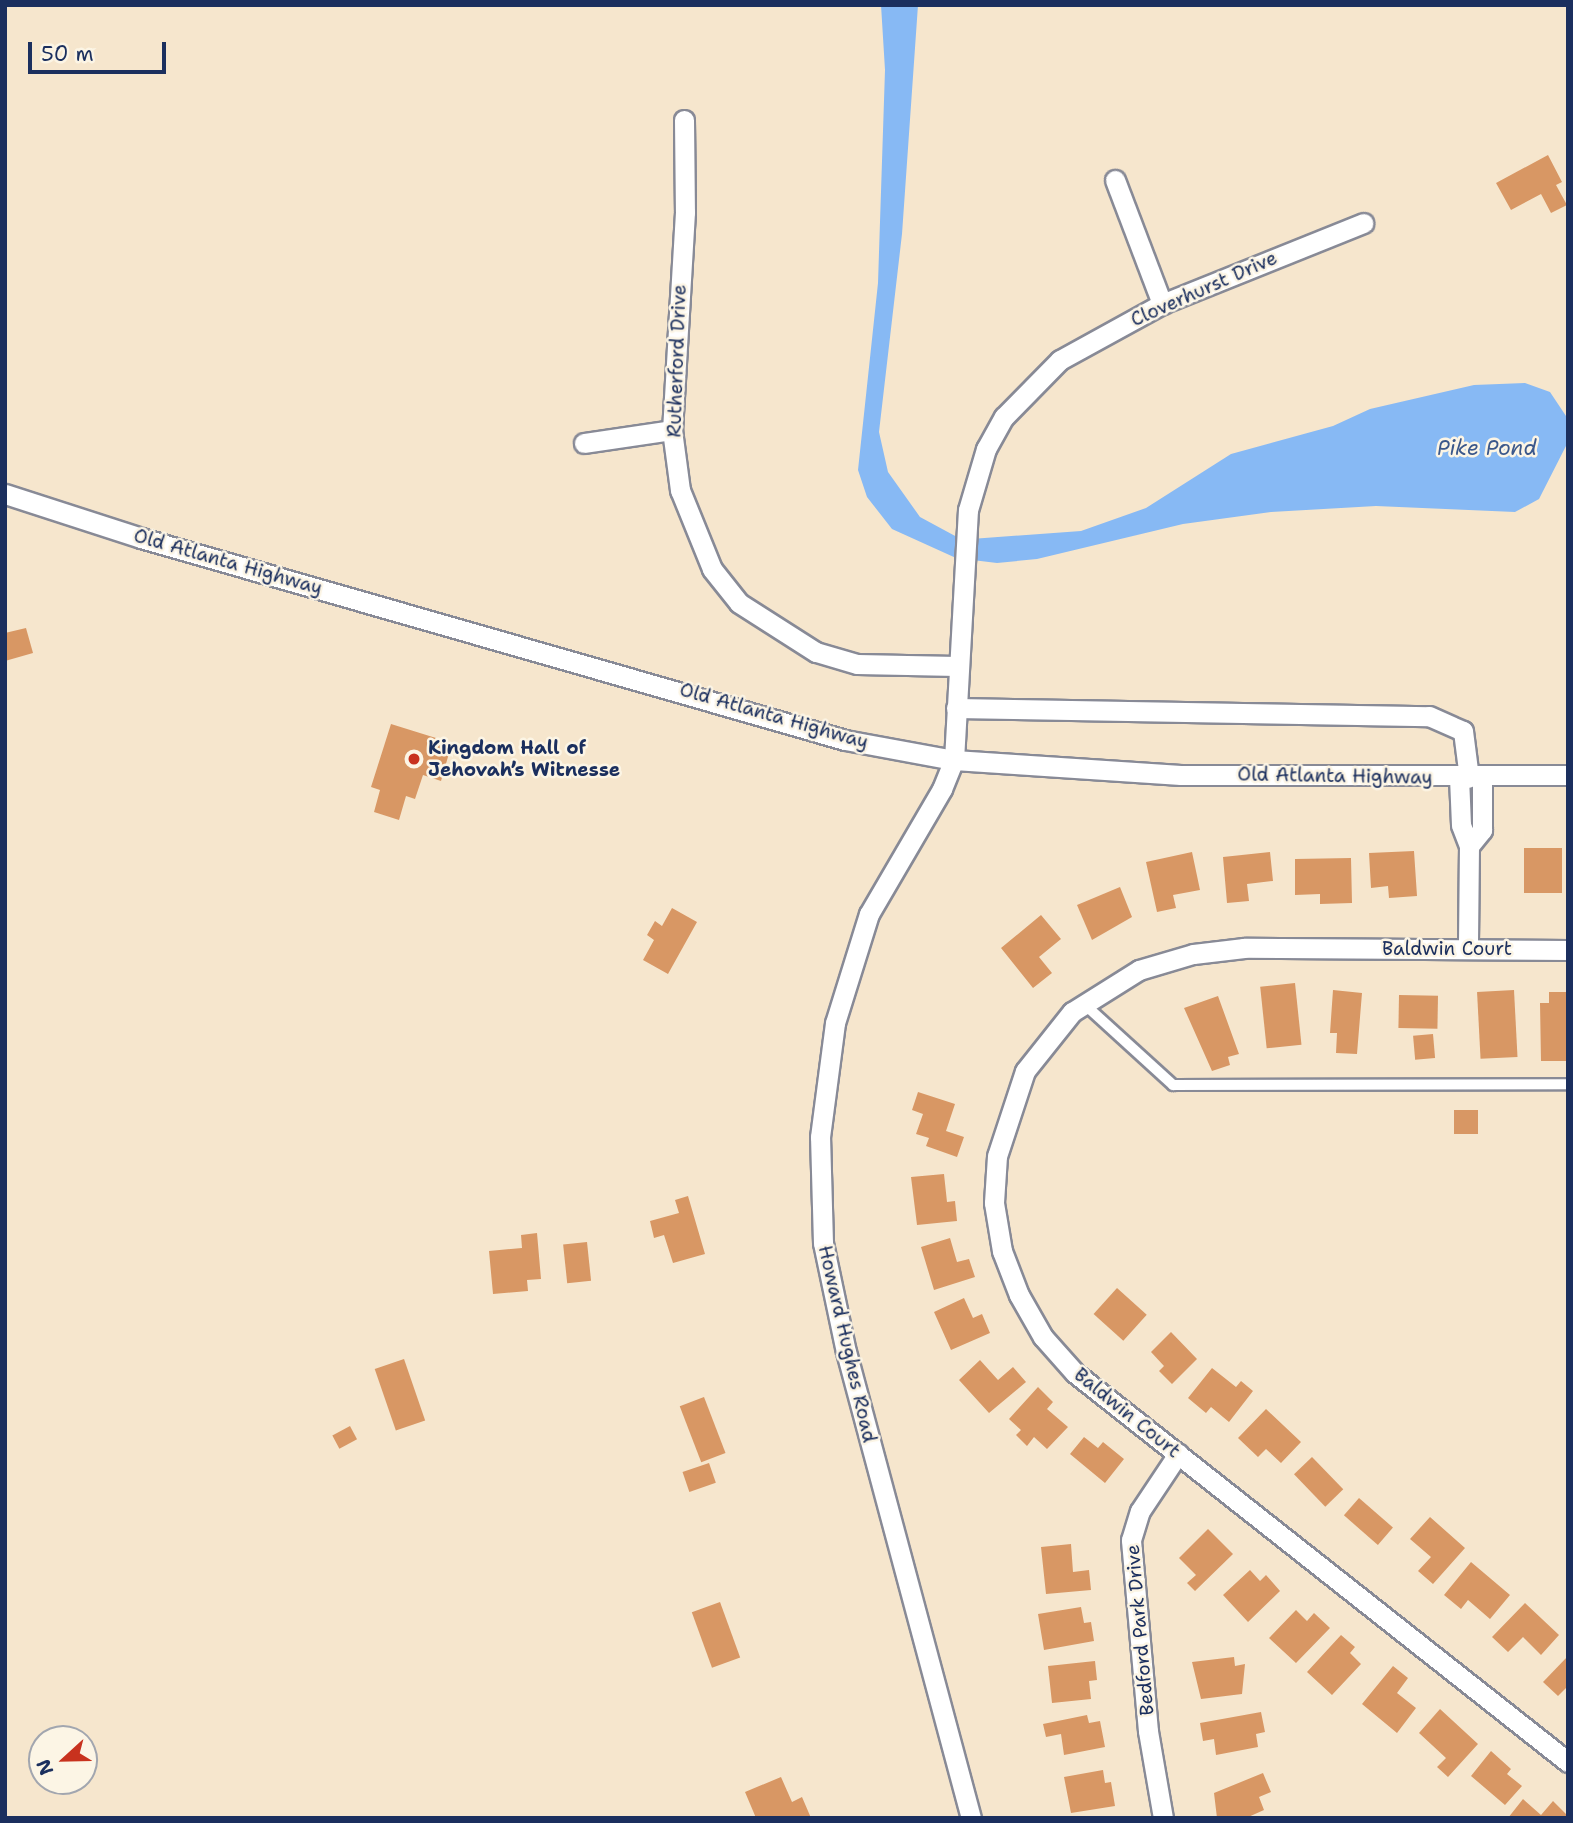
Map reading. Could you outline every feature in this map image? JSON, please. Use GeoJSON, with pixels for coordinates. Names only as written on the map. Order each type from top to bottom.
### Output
{"type":"FeatureCollection","features":[{"type":"Feature","properties":{"kind":"street","name":"Rutherford Drive"},"geometry":{"type":"LineString","coordinates":[[684,120],[685,212],[672,430],[680,490],[692,527],[712,569],[739,603],[816,652],[857,664],[957,666]]}},
{"type":"Feature","properties":{"kind":"street"},"geometry":{"type":"LineString","coordinates":[[1115,180],[1162,304]]}},
{"type":"Feature","properties":{"kind":"street","name":"Cloverhurst Drive"},"geometry":{"type":"LineString","coordinates":[[954,760],[957,666],[968,510],[986,449],[1004,416],[1060,360],[1162,304],[1363,223]]}},
{"type":"Feature","properties":{"kind":"street"},"geometry":{"type":"LineString","coordinates":[[584,443],[672,430]]}},
{"type":"Feature","properties":{"kind":"street","name":"Old Atlanta Highway"},"geometry":{"type":"LineString","coordinates":[[5,494],[141,538],[845,740],[954,760],[1181,775],[1470,778],[1568,775]]}},
{"type":"Feature","properties":{"kind":"street"},"geometry":{"type":"LineString","coordinates":[[956,708],[1429,716],[1463,731],[1482,830],[1469,846],[1468,949]]}},
{"type":"Feature","properties":{"kind":"street","name":"Howard Hughes Road"},"geometry":{"type":"LineString","coordinates":[[954,760],[942,789],[869,914],[850,970],[835,1023],[825,1087],[818,1194],[823,1243],[846,1352],[971,1818]]}},
{"type":"Feature","properties":{"kind":"street","name":"Baldwin Court"},"geometry":{"type":"LineString","coordinates":[[1568,950],[1244,948],[1193,954],[1139,970],[1083,1003],[1047,1040],[1025,1071],[1006,1117],[997,1156],[994,1203],[1002,1251],[1043,1337],[1076,1373],[1568,1762]]}},
{"type":"Feature","properties":{"kind":"street","name":"Bedford Park Drive"},"geometry":{"type":"LineString","coordinates":[[1163,1818],[1148,1731],[1130,1540],[1140,1511],[1178,1454]]}},
{"type":"Feature","properties":{"kind":"lane"},"geometry":{"type":"LineString","coordinates":[[1083,1003],[1173,1085],[1568,1084]]}},
{"type":"Feature","properties":{"kind":"water","name":"Pike Pond"},"geometry":{"type":"Polygon","coordinates":[[[881,5],[918,5],[902,234],[879,432],[888,472],[920,517],[957,537],[971,539],[1081,531],[1146,508],[1231,454],[1333,426],[1370,409],[1474,385],[1525,383],[1550,392],[1568,419],[1568,442],[1539,499],[1515,512],[1376,506],[1271,512],[1183,524],[1037,559],[997,563],[956,558],[892,529],[867,497],[858,470],[878,283],[885,70],[881,5]]]}},
{"type":"Feature","properties":{"kind":"building"},"geometry":{"type":"Polygon","coordinates":[[[1548,155],[1562,182],[1556,185],[1567,205],[1551,213],[1541,194],[1511,210],[1496,183],[1548,155]]]}},
{"type":"Feature","properties":{"kind":"building"},"geometry":{"type":"Polygon","coordinates":[[[26,628],[33,653],[5,661],[5,633],[26,628]]]}},
{"type":"Feature","properties":{"kind":"building","name":"Kingdom Hall of Jehovah’s Witnesse"},"geometry":{"type":"Polygon","coordinates":[[[391,724],[452,743],[441,781],[423,775],[415,799],[406,796],[399,820],[374,812],[380,790],[371,787],[391,724]]]}},
{"type":"Feature","properties":{"kind":"building"},"geometry":{"type":"Polygon","coordinates":[[[1524,848],[1562,848],[1562,893],[1524,893],[1524,848]]]}},
{"type":"Feature","properties":{"kind":"building"},"geometry":{"type":"Polygon","coordinates":[[[1414,851],[1417,896],[1389,898],[1388,886],[1371,888],[1369,853],[1414,851]]]}},
{"type":"Feature","properties":{"kind":"building"},"geometry":{"type":"Polygon","coordinates":[[[1192,852],[1200,890],[1173,895],[1176,908],[1157,912],[1146,862],[1192,852]]]}},
{"type":"Feature","properties":{"kind":"building"},"geometry":{"type":"Polygon","coordinates":[[[1270,852],[1273,881],[1247,884],[1249,901],[1227,903],[1223,857],[1270,852]]]}},
{"type":"Feature","properties":{"kind":"building"},"geometry":{"type":"Polygon","coordinates":[[[1351,858],[1352,903],[1320,904],[1320,894],[1295,895],[1295,859],[1351,858]]]}},
{"type":"Feature","properties":{"kind":"building"},"geometry":{"type":"Polygon","coordinates":[[[1120,887],[1132,917],[1092,940],[1077,905],[1120,887]]]}},
{"type":"Feature","properties":{"kind":"building"},"geometry":{"type":"Polygon","coordinates":[[[672,908],[697,922],[668,974],[643,960],[654,940],[647,935],[655,921],[662,926],[672,908]]]}},
{"type":"Feature","properties":{"kind":"building"},"geometry":{"type":"Polygon","coordinates":[[[1041,915],[1061,939],[1039,957],[1052,973],[1033,988],[1001,948],[1041,915]]]}},
{"type":"Feature","properties":{"kind":"building"},"geometry":{"type":"Polygon","coordinates":[[[1295,983],[1301,1045],[1267,1048],[1260,987],[1295,983]]]}},
{"type":"Feature","properties":{"kind":"building"},"geometry":{"type":"Polygon","coordinates":[[[1333,990],[1362,993],[1357,1054],[1336,1053],[1337,1033],[1330,1033],[1333,990]]]}},
{"type":"Feature","properties":{"kind":"building"},"geometry":{"type":"Polygon","coordinates":[[[1514,990],[1518,1057],[1481,1059],[1477,992],[1514,990]]]}},
{"type":"Feature","properties":{"kind":"building"},"geometry":{"type":"Polygon","coordinates":[[[1549,992],[1568,992],[1568,1061],[1541,1061],[1540,1003],[1549,1003],[1549,992]]]}},
{"type":"Feature","properties":{"kind":"building"},"geometry":{"type":"Polygon","coordinates":[[[1399,995],[1438,996],[1437,1029],[1398,1028],[1399,995]]]}},
{"type":"Feature","properties":{"kind":"building"},"geometry":{"type":"Polygon","coordinates":[[[1218,996],[1239,1054],[1228,1057],[1230,1065],[1212,1071],[1184,1008],[1218,996]]]}},
{"type":"Feature","properties":{"kind":"building"},"geometry":{"type":"Polygon","coordinates":[[[1433,1034],[1435,1058],[1415,1060],[1413,1036],[1433,1034]]]}},
{"type":"Feature","properties":{"kind":"building"},"geometry":{"type":"Polygon","coordinates":[[[918,1092],[955,1104],[946,1131],[964,1137],[957,1157],[926,1146],[929,1138],[916,1134],[923,1114],[912,1110],[918,1092]]]}},
{"type":"Feature","properties":{"kind":"building"},"geometry":{"type":"Polygon","coordinates":[[[1454,1110],[1478,1110],[1478,1134],[1454,1134],[1454,1110]]]}},
{"type":"Feature","properties":{"kind":"building"},"geometry":{"type":"Polygon","coordinates":[[[944,1174],[947,1202],[955,1201],[957,1221],[917,1225],[911,1177],[944,1174]]]}},
{"type":"Feature","properties":{"kind":"building"},"geometry":{"type":"Polygon","coordinates":[[[688,1196],[705,1254],[673,1263],[664,1235],[654,1238],[650,1221],[679,1213],[675,1200],[688,1196]]]}},
{"type":"Feature","properties":{"kind":"building"},"geometry":{"type":"Polygon","coordinates":[[[537,1233],[541,1279],[527,1280],[528,1291],[493,1294],[489,1251],[522,1248],[521,1235],[537,1233]]]}},
{"type":"Feature","properties":{"kind":"building"},"geometry":{"type":"Polygon","coordinates":[[[950,1238],[957,1262],[969,1259],[975,1277],[934,1290],[921,1247],[950,1238]]]}},
{"type":"Feature","properties":{"kind":"building"},"geometry":{"type":"Polygon","coordinates":[[[587,1242],[591,1281],[567,1283],[563,1245],[587,1242]]]}},
{"type":"Feature","properties":{"kind":"building"},"geometry":{"type":"Polygon","coordinates":[[[1117,1288],[1147,1315],[1123,1341],[1094,1314],[1117,1288]]]}},
{"type":"Feature","properties":{"kind":"building"},"geometry":{"type":"Polygon","coordinates":[[[964,1298],[973,1318],[982,1314],[990,1333],[951,1350],[934,1312],[964,1298]]]}},
{"type":"Feature","properties":{"kind":"building"},"geometry":{"type":"Polygon","coordinates":[[[1171,1332],[1197,1359],[1172,1384],[1159,1371],[1164,1366],[1151,1352],[1171,1332]]]}},
{"type":"Feature","properties":{"kind":"building"},"geometry":{"type":"Polygon","coordinates":[[[404,1359],[425,1420],[396,1431],[375,1369],[404,1359]]]}},
{"type":"Feature","properties":{"kind":"building"},"geometry":{"type":"Polygon","coordinates":[[[980,1360],[998,1380],[1013,1367],[1026,1382],[989,1413],[959,1380],[980,1360]]]}},
{"type":"Feature","properties":{"kind":"building"},"geometry":{"type":"Polygon","coordinates":[[[1212,1368],[1236,1387],[1241,1381],[1253,1391],[1229,1422],[1211,1407],[1206,1413],[1188,1398],[1212,1368]]]}},
{"type":"Feature","properties":{"kind":"building"},"geometry":{"type":"Polygon","coordinates":[[[1038,1387],[1053,1402],[1047,1409],[1068,1427],[1047,1449],[1034,1437],[1027,1446],[1016,1435],[1021,1430],[1009,1419],[1038,1387]]]}},
{"type":"Feature","properties":{"kind":"building"},"geometry":{"type":"Polygon","coordinates":[[[704,1397],[726,1453],[701,1462],[680,1406],[704,1397]]]}},
{"type":"Feature","properties":{"kind":"building"},"geometry":{"type":"Polygon","coordinates":[[[1266,1409],[1301,1442],[1281,1463],[1266,1449],[1258,1457],[1238,1438],[1266,1409]]]}},
{"type":"Feature","properties":{"kind":"building"},"geometry":{"type":"Polygon","coordinates":[[[350,1426],[357,1439],[339,1449],[332,1435],[350,1426]]]}},
{"type":"Feature","properties":{"kind":"building"},"geometry":{"type":"Polygon","coordinates":[[[1084,1437],[1098,1448],[1103,1442],[1124,1459],[1105,1483],[1070,1454],[1084,1437]]]}},
{"type":"Feature","properties":{"kind":"building"},"geometry":{"type":"Polygon","coordinates":[[[1312,1457],[1343,1489],[1325,1507],[1294,1474],[1312,1457]]]}},
{"type":"Feature","properties":{"kind":"building"},"geometry":{"type":"Polygon","coordinates":[[[709,1463],[716,1483],[689,1492],[683,1472],[709,1463]]]}},
{"type":"Feature","properties":{"kind":"building"},"geometry":{"type":"Polygon","coordinates":[[[1359,1498],[1393,1528],[1378,1545],[1344,1515],[1359,1498]]]}},
{"type":"Feature","properties":{"kind":"building"},"geometry":{"type":"Polygon","coordinates":[[[1430,1517],[1465,1548],[1433,1584],[1418,1571],[1431,1557],[1410,1539],[1430,1517]]]}},
{"type":"Feature","properties":{"kind":"building"},"geometry":{"type":"Polygon","coordinates":[[[1208,1529],[1233,1554],[1195,1591],[1187,1583],[1196,1575],[1179,1558],[1208,1529]]]}},
{"type":"Feature","properties":{"kind":"building"},"geometry":{"type":"Polygon","coordinates":[[[1071,1544],[1073,1572],[1089,1570],[1091,1590],[1046,1594],[1041,1547],[1071,1544]]]}},
{"type":"Feature","properties":{"kind":"building"},"geometry":{"type":"Polygon","coordinates":[[[1471,1562],[1510,1595],[1490,1619],[1468,1600],[1461,1609],[1444,1595],[1471,1562]]]}},
{"type":"Feature","properties":{"kind":"building"},"geometry":{"type":"Polygon","coordinates":[[[1250,1570],[1260,1581],[1266,1575],[1280,1591],[1248,1622],[1223,1595],[1250,1570]]]}},
{"type":"Feature","properties":{"kind":"building"},"geometry":{"type":"Polygon","coordinates":[[[720,1602],[740,1657],[712,1668],[692,1612],[720,1602]]]}},
{"type":"Feature","properties":{"kind":"building"},"geometry":{"type":"Polygon","coordinates":[[[1525,1603],[1559,1635],[1541,1655],[1523,1637],[1508,1652],[1492,1637],[1525,1603]]]}},
{"type":"Feature","properties":{"kind":"building"},"geometry":{"type":"Polygon","coordinates":[[[1081,1607],[1084,1623],[1091,1622],[1094,1641],[1044,1650],[1038,1614],[1081,1607]]]}},
{"type":"Feature","properties":{"kind":"building"},"geometry":{"type":"Polygon","coordinates":[[[1296,1610],[1307,1621],[1314,1613],[1330,1628],[1296,1663],[1269,1638],[1296,1610]]]}},
{"type":"Feature","properties":{"kind":"building"},"geometry":{"type":"Polygon","coordinates":[[[1341,1635],[1355,1647],[1350,1653],[1361,1664],[1332,1695],[1307,1672],[1341,1635]]]}},
{"type":"Feature","properties":{"kind":"building"},"geometry":{"type":"Polygon","coordinates":[[[1568,1656],[1568,1686],[1558,1696],[1543,1682],[1568,1656]]]}},
{"type":"Feature","properties":{"kind":"building"},"geometry":{"type":"Polygon","coordinates":[[[1234,1657],[1235,1666],[1245,1664],[1242,1694],[1201,1699],[1192,1662],[1234,1657]]]}},
{"type":"Feature","properties":{"kind":"building"},"geometry":{"type":"Polygon","coordinates":[[[1095,1661],[1097,1680],[1089,1681],[1091,1699],[1052,1703],[1048,1666],[1095,1661]]]}},
{"type":"Feature","properties":{"kind":"building"},"geometry":{"type":"Polygon","coordinates":[[[1393,1666],[1408,1678],[1397,1693],[1416,1708],[1397,1733],[1362,1704],[1393,1666]]]}},
{"type":"Feature","properties":{"kind":"building"},"geometry":{"type":"Polygon","coordinates":[[[1440,1709],[1478,1744],[1448,1777],[1437,1767],[1446,1758],[1419,1733],[1440,1709]]]}},
{"type":"Feature","properties":{"kind":"building"},"geometry":{"type":"Polygon","coordinates":[[[1261,1712],[1265,1732],[1256,1734],[1258,1747],[1216,1755],[1214,1739],[1203,1741],[1200,1723],[1261,1712]]]}},
{"type":"Feature","properties":{"kind":"building"},"geometry":{"type":"Polygon","coordinates":[[[1087,1715],[1089,1723],[1100,1721],[1105,1747],[1064,1755],[1061,1734],[1046,1737],[1043,1724],[1087,1715]]]}},
{"type":"Feature","properties":{"kind":"building"},"geometry":{"type":"Polygon","coordinates":[[[1491,1751],[1511,1769],[1507,1774],[1522,1786],[1505,1805],[1471,1776],[1491,1751]]]}},
{"type":"Feature","properties":{"kind":"building"},"geometry":{"type":"Polygon","coordinates":[[[1103,1770],[1105,1783],[1111,1782],[1115,1806],[1071,1813],[1064,1777],[1103,1770]]]}},
{"type":"Feature","properties":{"kind":"building"},"geometry":{"type":"Polygon","coordinates":[[[1263,1773],[1271,1792],[1259,1797],[1264,1810],[1246,1818],[1217,1818],[1214,1793],[1263,1773]]]}},
{"type":"Feature","properties":{"kind":"building"},"geometry":{"type":"Polygon","coordinates":[[[781,1777],[792,1802],[802,1797],[811,1818],[756,1818],[745,1792],[781,1777]]]}},
{"type":"Feature","properties":{"kind":"building"},"geometry":{"type":"Polygon","coordinates":[[[1523,1799],[1541,1815],[1553,1801],[1568,1816],[1508,1818],[1523,1799]]]}},
{"type":"Feature","properties":{"kind":"place","name":"Kingdom Hall of Jehovah’s Witnesse"},"geometry":{"type":"Point","coordinates":[414,759]}}]}
